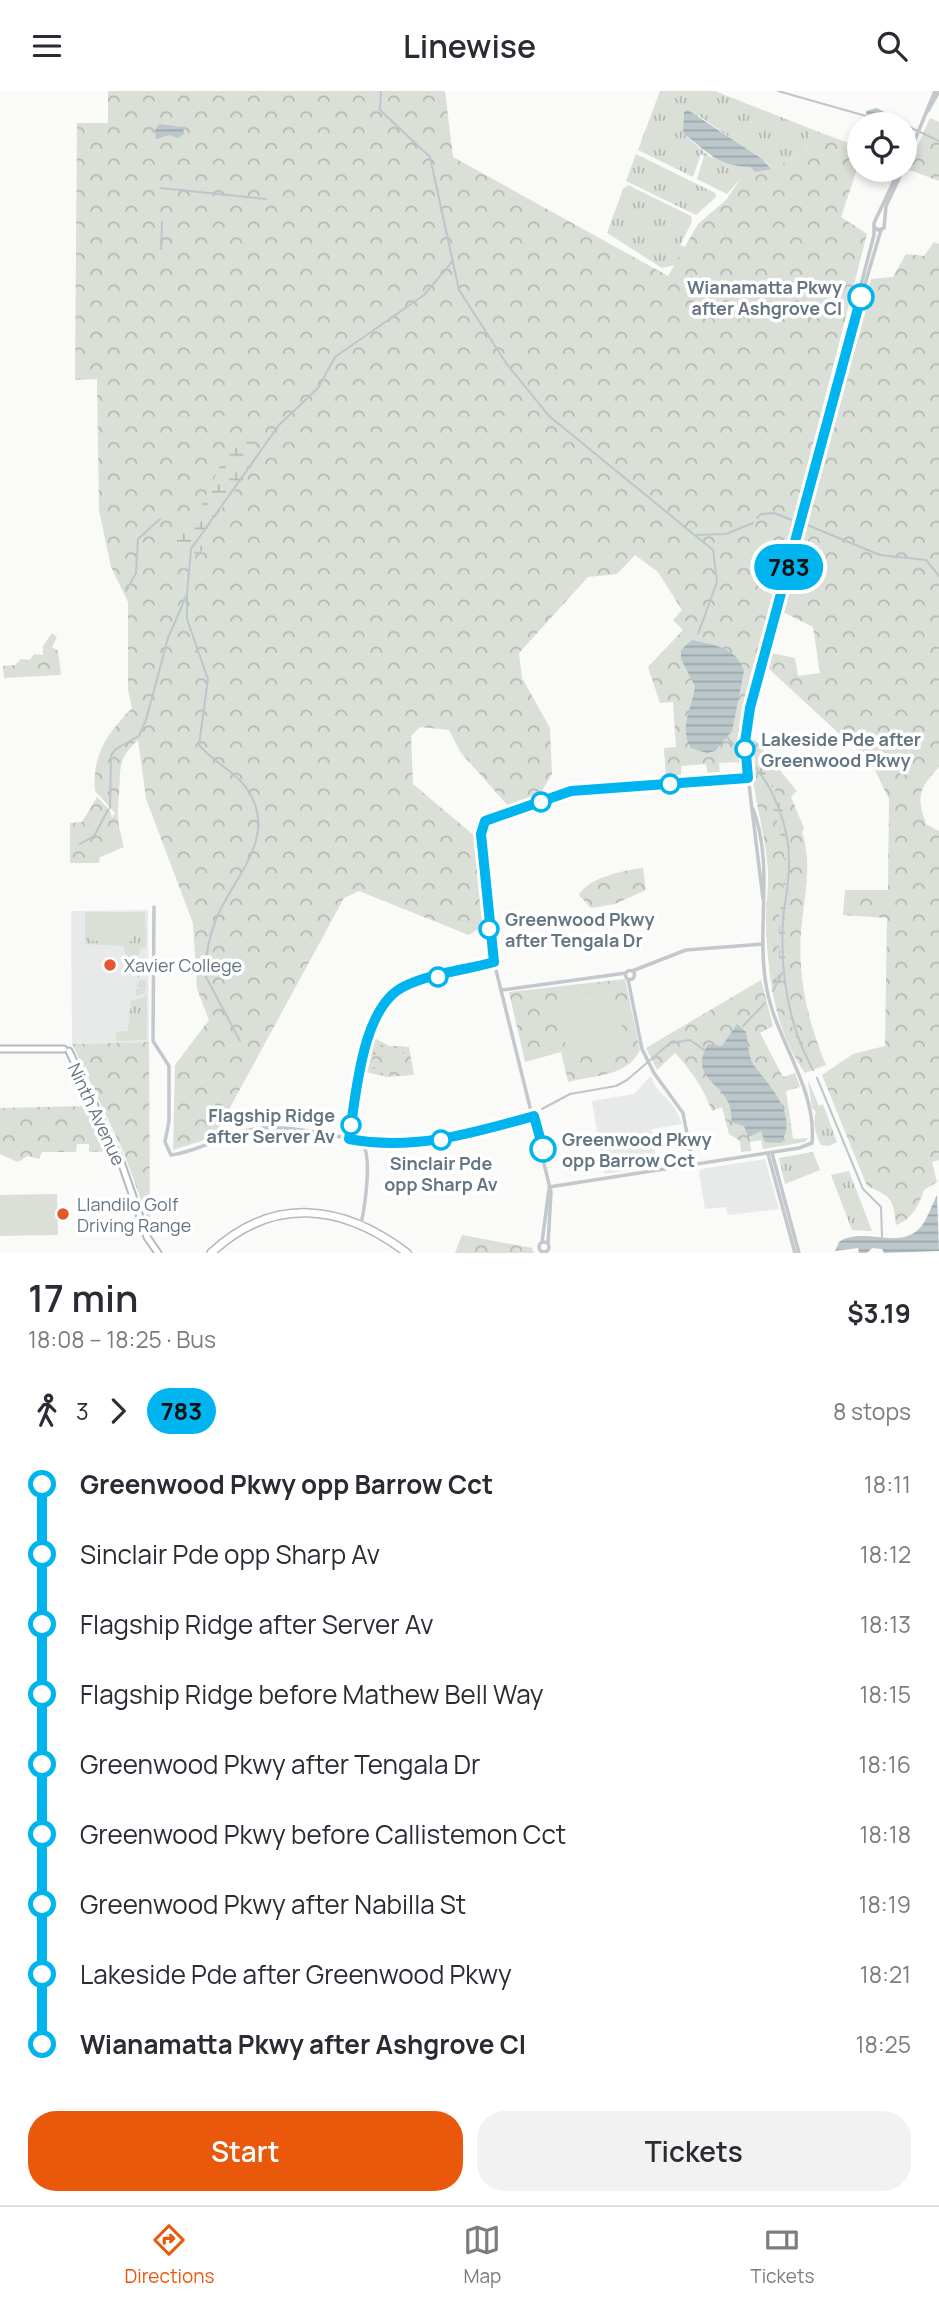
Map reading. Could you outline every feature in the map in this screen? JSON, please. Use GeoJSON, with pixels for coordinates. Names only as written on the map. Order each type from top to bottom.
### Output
{"type":"FeatureCollection","features":[{"type":"Feature","properties":{"kind":"highway"},"geometry":{"type":"LineString","coordinates":[[211,1253],[240,1230],[277,1215],[318,1213],[361,1224],[407,1253]]}},
{"type":"Feature","properties":{"kind":"main road","name":"Ninth Avenue"},"geometry":{"type":"LineString","coordinates":[[0,1049],[66,1050],[120,1159],[147,1237],[158,1253]]}},
{"type":"Feature","properties":{"kind":"street"},"geometry":{"type":"LineString","coordinates":[[917,134],[937,91]]}},
{"type":"Feature","properties":{"kind":"street"},"geometry":{"type":"LineString","coordinates":[[851,330],[876,220],[895,182]]}},
{"type":"Feature","properties":{"kind":"street"},"geometry":{"type":"LineString","coordinates":[[550,1187],[770,1153],[808,1146],[813,1140],[801,1078],[770,1004],[763,944],[763,899],[748,778],[746,734],[759,671],[851,330],[884,222],[886,206],[896,182]]}},
{"type":"Feature","properties":{"kind":"street"},"geometry":{"type":"LineString","coordinates":[[876,220],[884,222]]}},
{"type":"Feature","properties":{"kind":"street"},"geometry":{"type":"LineString","coordinates":[[874,227],[881,230]]}},
{"type":"Feature","properties":{"kind":"street"},"geometry":{"type":"LineString","coordinates":[[550,1187],[539,1247],[543,1252],[548,1244],[552,1205],[550,1187],[490,939],[480,822],[513,813],[571,791],[748,778]]}},
{"type":"Feature","properties":{"kind":"street"},"geometry":{"type":"LineString","coordinates":[[155,907],[153,1041],[170,1069],[169,1121],[165,1139],[169,1154],[175,1155],[262,1128],[289,1129],[366,1145],[429,1142],[534,1116]]}},
{"type":"Feature","properties":{"kind":"street"},"geometry":{"type":"LineString","coordinates":[[627,977],[632,971],[686,950],[763,944]]}},
{"type":"Feature","properties":{"kind":"street"},"geometry":{"type":"LineString","coordinates":[[631,987],[640,970]]}},
{"type":"Feature","properties":{"kind":"street"},"geometry":{"type":"LineString","coordinates":[[632,971],[634,977]]}},
{"type":"Feature","properties":{"kind":"street"},"geometry":{"type":"LineString","coordinates":[[502,990],[620,976],[634,977]]}},
{"type":"Feature","properties":{"kind":"street"},"geometry":{"type":"LineString","coordinates":[[627,977],[645,1057],[683,1113],[693,1165]]}},
{"type":"Feature","properties":{"kind":"street"},"geometry":{"type":"LineString","coordinates":[[361,1224],[366,1198],[366,1145]]}},
{"type":"Feature","properties":{"kind":"street"},"geometry":{"type":"LineString","coordinates":[[770,1153],[797,1253]]}},
{"type":"Feature","properties":{"kind":"street"},"geometry":{"type":"LineString","coordinates":[[542,1242],[548,1244]]}},
{"type":"Feature","properties":{"kind":"shaded area"},"geometry":{"type":"Polygon","coordinates":[[[877,108],[884,112],[866,112],[877,108]]]}},
{"type":"Feature","properties":{"kind":"shaded area"},"geometry":{"type":"Polygon","coordinates":[[[688,110],[762,159],[771,169],[755,172],[750,167],[728,164],[706,152],[683,133],[684,112],[688,110]]]}},
{"type":"Feature","properties":{"kind":"shaded area"},"geometry":{"type":"Polygon","coordinates":[[[159,124],[183,127],[184,134],[178,138],[169,135],[156,139],[155,130],[159,124]]]}},
{"type":"Feature","properties":{"kind":"shaded area"},"geometry":{"type":"Polygon","coordinates":[[[692,640],[730,652],[741,663],[744,671],[732,731],[715,751],[707,753],[691,748],[687,740],[687,717],[695,686],[681,659],[681,650],[692,640]]]}},
{"type":"Feature","properties":{"kind":"shaded area","name":"Xavier College"},"geometry":{"type":"Polygon","coordinates":[[[148,910],[149,1042],[72,1044],[71,911],[148,910]]]}},
{"type":"Feature","properties":{"kind":"shaded area"},"geometry":{"type":"Polygon","coordinates":[[[737,1024],[746,1032],[753,1064],[784,1110],[786,1132],[781,1143],[765,1142],[761,1131],[748,1137],[744,1126],[731,1122],[731,1109],[726,1099],[706,1076],[703,1057],[708,1044],[722,1046],[737,1024]]]}},
{"type":"Feature","properties":{"kind":"shaded area"},"geometry":{"type":"Polygon","coordinates":[[[651,1076],[655,1086],[675,1108],[682,1124],[652,1129],[657,1166],[604,1174],[592,1101],[634,1094],[651,1076]]]}},
{"type":"Feature","properties":{"kind":"shaded area"},"geometry":{"type":"Polygon","coordinates":[[[765,1159],[779,1209],[728,1215],[726,1207],[705,1209],[699,1172],[701,1169],[765,1159]]]}},
{"type":"Feature","properties":{"kind":"shaded area"},"geometry":{"type":"Polygon","coordinates":[[[937,1195],[939,1251],[884,1253],[882,1249],[872,1248],[867,1253],[859,1253],[858,1248],[835,1251],[839,1242],[848,1238],[901,1238],[910,1235],[922,1226],[937,1195]]]}},
{"type":"Feature","properties":{"kind":"green space"},"geometry":{"type":"Polygon","coordinates":[[[108,91],[445,91],[453,157],[668,276],[698,224],[726,200],[741,178],[683,133],[685,114],[774,168],[806,151],[811,129],[847,142],[847,182],[853,182],[841,217],[867,234],[746,706],[741,742],[741,774],[738,762],[719,763],[720,774],[708,775],[706,764],[681,766],[681,779],[666,778],[664,748],[676,747],[673,702],[660,703],[648,667],[683,630],[673,620],[682,610],[658,572],[635,555],[617,574],[588,577],[519,653],[522,678],[550,728],[552,774],[538,797],[511,809],[461,753],[449,730],[420,727],[411,736],[413,784],[477,838],[484,925],[469,935],[359,891],[344,898],[214,1137],[173,1150],[175,1065],[209,1020],[197,989],[193,923],[146,799],[138,740],[123,758],[120,770],[118,816],[124,847],[100,857],[99,863],[70,863],[70,823],[82,822],[97,797],[110,810],[112,818],[115,813],[95,791],[96,766],[103,745],[132,708],[128,690],[128,602],[111,567],[99,510],[97,379],[75,380],[77,123],[108,123],[108,91]]]}},
{"type":"Feature","properties":{"kind":"green space"},"geometry":{"type":"Polygon","coordinates":[[[660,91],[715,91],[811,129],[806,151],[774,168],[699,116],[684,120],[683,133],[710,157],[741,178],[727,194],[697,179],[704,156],[701,154],[693,177],[638,150],[660,91]]]}},
{"type":"Feature","properties":{"kind":"green space"},"geometry":{"type":"Polygon","coordinates":[[[930,118],[939,122],[939,181],[917,173],[917,147],[930,118]]]}},
{"type":"Feature","properties":{"kind":"green space"},"geometry":{"type":"Polygon","coordinates":[[[636,154],[715,193],[716,197],[696,215],[626,181],[636,154]]]}},
{"type":"Feature","properties":{"kind":"green space"},"geometry":{"type":"Polygon","coordinates":[[[628,185],[691,216],[692,222],[680,245],[685,247],[675,265],[662,268],[607,233],[623,189],[628,185]]]}},
{"type":"Feature","properties":{"kind":"green space"},"geometry":{"type":"Polygon","coordinates":[[[934,242],[939,244],[939,767],[923,787],[920,799],[926,824],[939,831],[939,1160],[932,1162],[937,1182],[924,1190],[911,1215],[896,1225],[890,1199],[867,1186],[822,1075],[853,1054],[885,1046],[887,918],[843,915],[845,890],[888,890],[889,799],[872,764],[768,668],[772,653],[795,658],[798,676],[820,673],[813,627],[783,612],[871,279],[893,277],[906,254],[924,256],[934,242]]]}},
{"type":"Feature","properties":{"kind":"green space"},"geometry":{"type":"Polygon","coordinates":[[[251,436],[257,455],[250,470],[204,533],[204,549],[192,557],[177,543],[177,531],[190,526],[194,514],[192,509],[201,506],[232,440],[242,441],[251,436]]]}},
{"type":"Feature","properties":{"kind":"green space"},"geometry":{"type":"Polygon","coordinates":[[[52,633],[57,637],[52,647],[58,651],[61,675],[4,678],[3,666],[15,665],[21,659],[30,660],[34,654],[43,655],[43,646],[52,633]]]}},
{"type":"Feature","properties":{"kind":"green space"},"geometry":{"type":"Polygon","coordinates":[[[750,734],[797,791],[791,797],[804,828],[802,832],[807,866],[801,940],[802,977],[808,1013],[826,1065],[805,1073],[786,1039],[771,983],[766,925],[768,872],[754,787],[750,734]]]}},
{"type":"Feature","properties":{"kind":"green space"},"geometry":{"type":"Polygon","coordinates":[[[752,759],[765,772],[775,790],[788,834],[791,881],[785,919],[779,918],[784,886],[781,834],[766,789],[752,769],[752,759]]]}},
{"type":"Feature","properties":{"kind":"green space"},"geometry":{"type":"Polygon","coordinates":[[[643,868],[646,890],[615,904],[591,908],[579,895],[598,880],[643,868]]]}},
{"type":"Feature","properties":{"kind":"green space"},"geometry":{"type":"Polygon","coordinates":[[[85,912],[145,912],[146,947],[141,948],[135,964],[139,978],[133,973],[127,974],[124,946],[85,944],[85,912]]]}},
{"type":"Feature","properties":{"kind":"green space"},"geometry":{"type":"Polygon","coordinates":[[[92,916],[134,916],[134,941],[92,941],[92,916]]]}},
{"type":"Feature","properties":{"kind":"green space"},"geometry":{"type":"Polygon","coordinates":[[[779,921],[785,921],[785,970],[791,1011],[809,1060],[815,1063],[812,1071],[793,1030],[782,981],[774,994],[772,988],[779,974],[779,921]]]}},
{"type":"Feature","properties":{"kind":"green space"},"geometry":{"type":"Polygon","coordinates":[[[625,979],[640,1050],[627,1065],[609,1073],[568,1082],[561,1052],[525,1062],[509,992],[625,979]]]}},
{"type":"Feature","properties":{"kind":"green space"},"geometry":{"type":"Polygon","coordinates":[[[140,980],[147,981],[144,997],[144,994],[136,996],[136,989],[143,989],[136,987],[140,980]]]}},
{"type":"Feature","properties":{"kind":"green space"},"geometry":{"type":"Polygon","coordinates":[[[761,980],[773,1026],[760,1033],[783,1077],[795,1073],[800,1087],[786,1091],[793,1139],[808,1138],[805,1142],[763,1149],[761,1140],[750,1142],[751,1151],[741,1152],[740,1141],[729,1134],[722,1107],[712,1111],[696,1080],[675,1053],[657,1070],[646,1048],[761,980]]]}},
{"type":"Feature","properties":{"kind":"green space"},"geometry":{"type":"Polygon","coordinates":[[[608,990],[622,1015],[617,1049],[569,1056],[568,1047],[557,1029],[562,1006],[560,997],[608,990]]]}},
{"type":"Feature","properties":{"kind":"green space"},"geometry":{"type":"Polygon","coordinates":[[[147,996],[147,1040],[116,1041],[116,1032],[128,1031],[131,1001],[147,996]]]}},
{"type":"Feature","properties":{"kind":"green space"},"geometry":{"type":"Polygon","coordinates":[[[374,1038],[389,1046],[409,1047],[414,1075],[387,1077],[366,1072],[374,1038]]]}},
{"type":"Feature","properties":{"kind":"green space"},"geometry":{"type":"Polygon","coordinates":[[[374,1038],[389,1046],[408,1047],[406,1056],[399,1049],[389,1050],[380,1046],[373,1051],[378,1056],[374,1054],[370,1066],[379,1070],[385,1067],[390,1071],[389,1077],[365,1070],[372,1054],[365,1066],[374,1038]]]}},
{"type":"Feature","properties":{"kind":"green space"},"geometry":{"type":"Polygon","coordinates":[[[149,1042],[150,1225],[124,1153],[72,1044],[149,1042]]]}},
{"type":"Feature","properties":{"kind":"green space"},"geometry":{"type":"Polygon","coordinates":[[[808,1080],[819,1106],[823,1104],[837,1142],[829,1146],[821,1145],[816,1133],[816,1112],[812,1108],[808,1080]]]}},
{"type":"Feature","properties":{"kind":"green space"},"geometry":{"type":"Polygon","coordinates":[[[90,1106],[112,1151],[89,1152],[89,1144],[77,1144],[76,1152],[42,1152],[39,1159],[28,1156],[18,1162],[0,1154],[0,1108],[90,1106]]]}},
{"type":"Feature","properties":{"kind":"green space"},"geometry":{"type":"Polygon","coordinates":[[[813,1152],[820,1170],[785,1184],[779,1158],[813,1152]]]}},
{"type":"Feature","properties":{"kind":"green space"},"geometry":{"type":"Polygon","coordinates":[[[849,1171],[872,1231],[852,1230],[831,1175],[849,1171]]]}},
{"type":"Feature","properties":{"kind":"green space"},"geometry":{"type":"Polygon","coordinates":[[[57,1194],[58,1235],[0,1236],[0,1195],[57,1194]]]}},
{"type":"Feature","properties":{"kind":"green space"},"geometry":{"type":"Polygon","coordinates":[[[462,1235],[532,1248],[534,1253],[455,1253],[462,1235]]]}},
{"type":"Feature","properties":{"kind":"waterway"},"geometry":{"type":"LineString","coordinates":[[381,91],[380,110],[430,157],[459,290],[506,363],[549,416],[713,550],[717,582],[698,634]]}},
{"type":"Feature","properties":{"kind":"waterway"},"geometry":{"type":"LineString","coordinates":[[778,91],[852,112]]}},
{"type":"Feature","properties":{"kind":"waterway"},"geometry":{"type":"LineString","coordinates":[[917,131],[939,141]]}},
{"type":"Feature","properties":{"kind":"waterway"},"geometry":{"type":"LineString","coordinates":[[161,188],[266,199]]}},
{"type":"Feature","properties":{"kind":"waterway"},"geometry":{"type":"LineString","coordinates":[[161,249],[162,222]]}},
{"type":"Feature","properties":{"kind":"waterway"},"geometry":{"type":"LineString","coordinates":[[110,808],[111,755],[116,749],[139,736],[146,720],[168,638],[187,594],[191,549],[279,425],[318,388],[335,357],[424,295],[452,262]]}},
{"type":"Feature","properties":{"kind":"waterway"},"geometry":{"type":"LineString","coordinates":[[757,518],[761,514],[774,513],[797,522]]}},
{"type":"Feature","properties":{"kind":"waterway"},"geometry":{"type":"LineString","coordinates":[[126,591],[136,573],[138,539],[160,519]]}},
{"type":"Feature","properties":{"kind":"waterway"},"geometry":{"type":"LineString","coordinates":[[697,535],[726,534],[753,523]]}},
{"type":"Feature","properties":{"kind":"waterway"},"geometry":{"type":"LineString","coordinates":[[805,524],[880,555],[926,560],[939,576]]}},
{"type":"Feature","properties":{"kind":"waterway"},"geometry":{"type":"LineString","coordinates":[[187,597],[187,619],[208,679],[199,745],[244,785],[256,809],[258,825],[250,856],[215,922],[206,962],[206,977],[240,1041]]}},
{"type":"Feature","properties":{"kind":"waterway"},"geometry":{"type":"LineString","coordinates":[[727,737],[733,744]]}},
{"type":"Feature","properties":{"kind":"waterway"},"geometry":{"type":"LineString","coordinates":[[752,764],[767,784],[779,808],[786,835],[789,867],[783,919]]}},
{"type":"Feature","properties":{"kind":"waterway"},"geometry":{"type":"LineString","coordinates":[[80,844],[94,836],[108,810]]}},
{"type":"Feature","properties":{"kind":"waterway"},"geometry":{"type":"LineString","coordinates":[[783,921],[783,959],[788,997],[797,1034],[813,1070]]}},
{"type":"Feature","properties":{"kind":"waterway"},"geometry":{"type":"LineString","coordinates":[[773,991],[782,973]]}},
{"type":"Feature","properties":{"kind":"waterway"},"geometry":{"type":"LineString","coordinates":[[743,1026],[765,1003]]}},
{"type":"Feature","properties":{"kind":"waterway"},"geometry":{"type":"LineString","coordinates":[[542,1109],[570,1094],[616,1086],[627,1080],[670,1043],[690,1040],[704,1050]]}},
{"type":"Feature","properties":{"kind":"waterway"},"geometry":{"type":"LineString","coordinates":[[817,1078],[863,1189],[881,1207],[882,1237]]}},
{"type":"Feature","properties":{"kind":"bus line","name":"783"},"geometry":{"type":"LineString","coordinates":[[543,1149],[534,1116],[452,1138],[405,1145],[370,1144],[367,1141],[363,1143],[349,1139],[361,1064],[370,1034],[386,1004],[401,988],[494,962],[481,834],[485,821],[571,791],[748,778],[745,742],[750,708],[861,297]]}},
{"type":"Feature","properties":{"kind":"place","name":"Wianamatta Pkwy after Ashgrove Cl"},"geometry":{"type":"Point","coordinates":[861,297]}},
{"type":"Feature","properties":{"kind":"place","name":"Lakeside Pde after Greenwood Pkwy"},"geometry":{"type":"Point","coordinates":[745,749]}},
{"type":"Feature","properties":{"kind":"place","name":"Greenwood Pkwy after Tengala Dr"},"geometry":{"type":"Point","coordinates":[489,929]}},
{"type":"Feature","properties":{"kind":"place","name":"Xavier College"},"geometry":{"type":"Point","coordinates":[110,965]}},
{"type":"Feature","properties":{"kind":"place","name":"Flagship Ridge after Server Av"},"geometry":{"type":"Point","coordinates":[351,1125]}},
{"type":"Feature","properties":{"kind":"place","name":"Sinclair Pde opp Sharp Av"},"geometry":{"type":"Point","coordinates":[441,1140]}},
{"type":"Feature","properties":{"kind":"place","name":"Greenwood Pkwy opp Barrow Cct"},"geometry":{"type":"Point","coordinates":[543,1149]}},
{"type":"Feature","properties":{"kind":"place","name":"Llandilo Golf Driving Range"},"geometry":{"type":"Point","coordinates":[63,1214]}}]}
